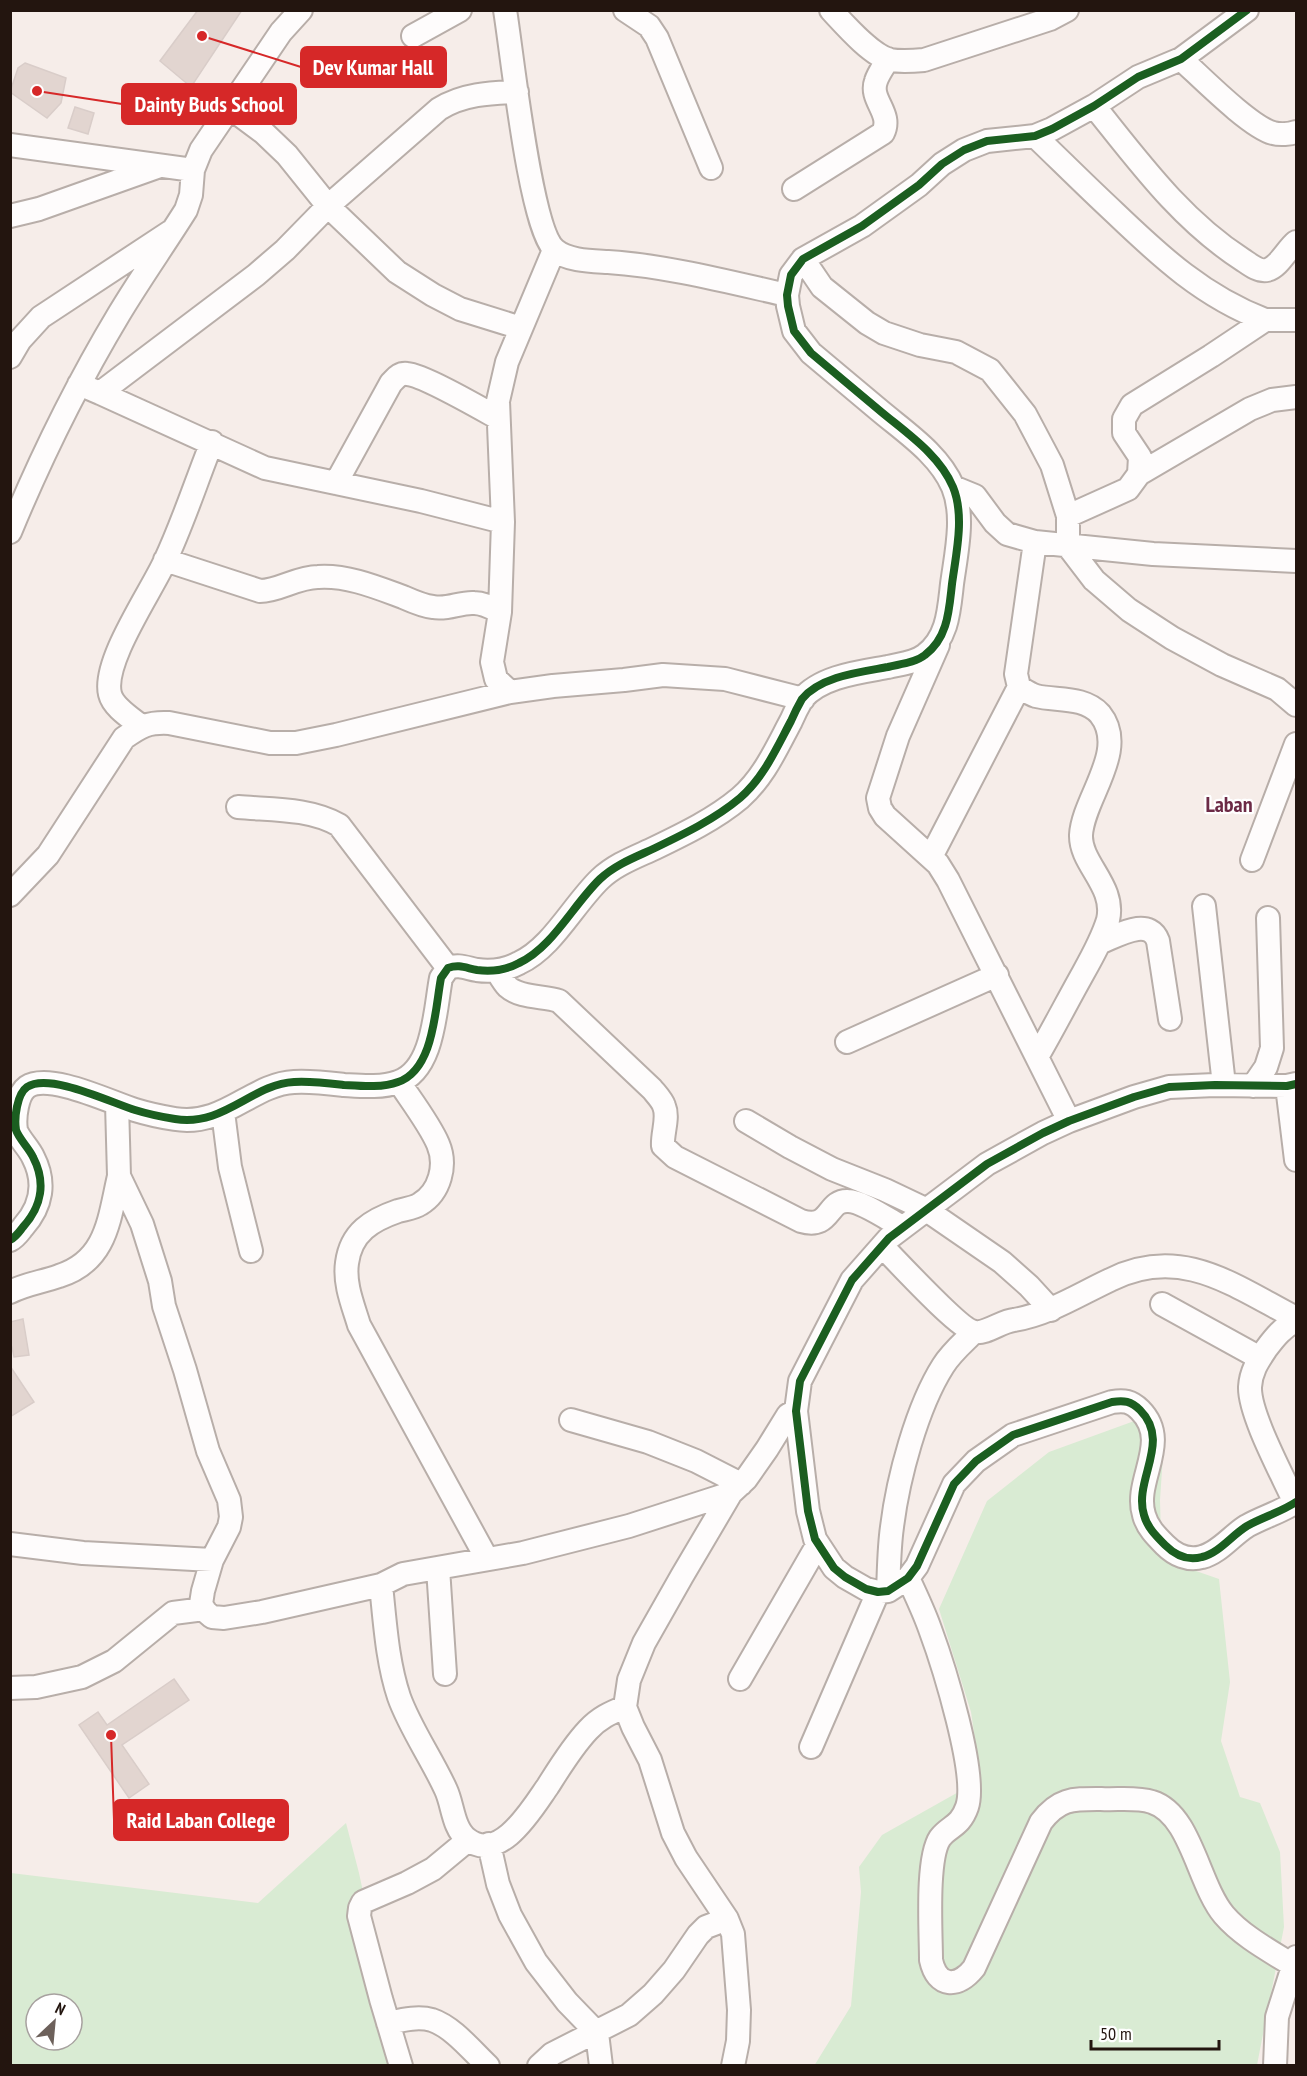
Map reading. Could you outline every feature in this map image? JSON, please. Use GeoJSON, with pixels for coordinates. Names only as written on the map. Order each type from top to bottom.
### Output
{"type":"FeatureCollection","features":[{"type":"Feature","properties":{"kind":"street"},"geometry":{"type":"LineString","coordinates":[[10,532],[39,466],[90,388],[119,313],[186,210],[191,195],[193,170],[201,150],[281,32],[301,10]]}},
{"type":"Feature","properties":{"kind":"street"},"geometry":{"type":"LineString","coordinates":[[412,36],[459,10]]}},
{"type":"Feature","properties":{"kind":"street"},"geometry":{"type":"LineString","coordinates":[[505,10],[532,188],[543,232],[554,250],[574,259],[637,264],[787,295]]}},
{"type":"Feature","properties":{"kind":"street"},"geometry":{"type":"LineString","coordinates":[[625,10],[646,19],[657,38],[711,168]]}},
{"type":"Feature","properties":{"kind":"street"},"geometry":{"type":"LineString","coordinates":[[831,10],[874,52],[888,60],[904,62],[924,60],[1050,19],[1067,10]]}},
{"type":"Feature","properties":{"kind":"street"},"geometry":{"type":"LineString","coordinates":[[1069,1121],[948,880],[931,857],[893,824],[880,808],[878,798],[911,706],[941,639],[947,619],[956,556],[958,511],[953,487],[941,467],[917,441],[801,344],[790,320],[787,295],[791,275],[803,259],[862,226],[919,185],[942,164],[964,150],[987,141],[1035,136],[1052,129],[1094,106],[1138,77],[1181,59],[1246,10]]}},
{"type":"Feature","properties":{"kind":"street"},"geometry":{"type":"LineString","coordinates":[[1181,59],[1254,124],[1273,133],[1296,132]]}},
{"type":"Feature","properties":{"kind":"street"},"geometry":{"type":"LineString","coordinates":[[794,189],[883,133],[886,118],[874,89],[888,60]]}},
{"type":"Feature","properties":{"kind":"street"},"geometry":{"type":"LineString","coordinates":[[90,388],[256,275],[285,250],[328,206],[418,127],[451,102],[470,95],[517,92]]}},
{"type":"Feature","properties":{"kind":"street"},"geometry":{"type":"LineString","coordinates":[[1094,106],[1164,193],[1198,227],[1234,254],[1257,269],[1267,270],[1274,266],[1296,242]]}},
{"type":"Feature","properties":{"kind":"street"},"geometry":{"type":"LineString","coordinates":[[229,107],[264,133],[286,155],[328,206],[398,272],[433,295],[460,309],[521,328]]}},
{"type":"Feature","properties":{"kind":"street"},"geometry":{"type":"LineString","coordinates":[[1035,136],[1159,255],[1198,285],[1237,309],[1265,320],[1296,320]]}},
{"type":"Feature","properties":{"kind":"street"},"geometry":{"type":"LineString","coordinates":[[10,145],[193,170]]}},
{"type":"Feature","properties":{"kind":"street"},"geometry":{"type":"LineString","coordinates":[[10,216],[39,209],[164,165]]}},
{"type":"Feature","properties":{"kind":"street"},"geometry":{"type":"LineString","coordinates":[[10,357],[20,340],[41,318],[175,229]]}},
{"type":"Feature","properties":{"kind":"street"},"geometry":{"type":"LineString","coordinates":[[510,692],[496,679],[492,662],[500,612],[503,522],[498,401],[507,363],[554,250]]}},
{"type":"Feature","properties":{"kind":"street"},"geometry":{"type":"LineString","coordinates":[[803,259],[822,287],[867,323],[884,333],[920,345],[956,352],[990,370],[1025,414],[1052,465],[1068,516],[1068,546],[1094,580],[1130,610],[1172,638],[1222,665],[1277,688],[1296,705]]}},
{"type":"Feature","properties":{"kind":"street"},"geometry":{"type":"LineString","coordinates":[[1139,474],[1140,457],[1124,433],[1124,419],[1132,405],[1265,320]]}},
{"type":"Feature","properties":{"kind":"street"},"geometry":{"type":"LineString","coordinates":[[336,483],[391,383],[397,376],[404,373],[422,378],[498,417]]}},
{"type":"Feature","properties":{"kind":"street"},"geometry":{"type":"LineString","coordinates":[[90,388],[265,468],[421,501],[503,522]]}},
{"type":"Feature","properties":{"kind":"street"},"geometry":{"type":"LineString","coordinates":[[1068,516],[1128,489],[1139,474],[1250,409],[1272,400],[1296,397]]}},
{"type":"Feature","properties":{"kind":"street"},"geometry":{"type":"LineString","coordinates":[[141,726],[119,708],[110,696],[108,679],[114,658],[165,560],[212,442]]}},
{"type":"Feature","properties":{"kind":"street"},"geometry":{"type":"LineString","coordinates":[[953,487],[975,496],[995,523],[1007,534],[1035,542],[1153,554],[1296,561]]}},
{"type":"Feature","properties":{"kind":"street"},"geometry":{"type":"LineString","coordinates":[[931,857],[1019,687],[1016,674],[1035,542]]}},
{"type":"Feature","properties":{"kind":"street"},"geometry":{"type":"LineString","coordinates":[[165,560],[260,591],[269,591],[295,580],[318,577],[342,578],[367,584],[433,608],[475,603],[500,612]]}},
{"type":"Feature","properties":{"kind":"street"},"geometry":{"type":"LineString","coordinates":[[10,1240],[33,1217],[42,1190],[34,1158],[16,1130],[16,1110],[21,1095],[19,1084],[62,1085],[151,1115],[179,1120],[202,1119],[223,1112],[277,1084],[293,1082],[374,1085],[399,1082],[416,1070],[427,1051],[441,978],[448,968],[460,966],[497,971],[535,955],[550,941],[568,915],[602,877],[620,864],[718,815],[741,797],[766,769],[803,699],[819,686],[836,679],[917,659],[924,656],[941,639]]}},
{"type":"Feature","properties":{"kind":"street"},"geometry":{"type":"LineString","coordinates":[[10,895],[48,855],[124,738],[141,726],[153,722],[169,723],[270,743],[296,743],[510,692],[673,675],[725,680],[803,699]]}},
{"type":"Feature","properties":{"kind":"street"},"geometry":{"type":"LineString","coordinates":[[1019,687],[1034,695],[1081,702],[1099,713],[1109,732],[1108,758],[1085,818],[1081,836],[1084,851],[1107,896],[1108,917],[1099,943],[1037,1057]]}},
{"type":"Feature","properties":{"kind":"street"},"geometry":{"type":"LineString","coordinates":[[1252,860],[1296,744]]}},
{"type":"Feature","properties":{"kind":"street"},"geometry":{"type":"LineString","coordinates":[[238,807],[310,814],[326,818],[339,825],[448,968]]}},
{"type":"Feature","properties":{"kind":"street"},"geometry":{"type":"LineString","coordinates":[[1204,906],[1224,1085]]}},
{"type":"Feature","properties":{"kind":"street"},"geometry":{"type":"LineString","coordinates":[[1253,1086],[1266,1067],[1272,1048],[1268,918]]}},
{"type":"Feature","properties":{"kind":"street"},"geometry":{"type":"LineString","coordinates":[[1099,943],[1139,928],[1149,928],[1155,933],[1170,1019]]}},
{"type":"Feature","properties":{"kind":"street"},"geometry":{"type":"LineString","coordinates":[[497,971],[508,987],[517,992],[559,1001],[652,1089],[664,1106],[666,1116],[662,1136],[663,1146],[675,1157],[801,1221],[812,1224],[820,1222],[838,1203],[847,1200],[856,1202],[902,1227]]}},
{"type":"Feature","properties":{"kind":"street"},"geometry":{"type":"LineString","coordinates":[[847,1042],[997,975]]}},
{"type":"Feature","properties":{"kind":"street"},"geometry":{"type":"LineString","coordinates":[[399,1082],[438,1144],[443,1163],[439,1180],[430,1195],[419,1205],[377,1218],[365,1227],[354,1241],[347,1262],[347,1284],[359,1325],[487,1559]]}},
{"type":"Feature","properties":{"kind":"street"},"geometry":{"type":"LineString","coordinates":[[882,1246],[958,1322],[974,1332],[982,1332],[1010,1320],[1034,1317],[1112,1278],[1138,1268],[1170,1265],[1193,1268],[1224,1280],[1296,1320],[1286,1326],[1260,1358],[1254,1367],[1250,1387],[1254,1410],[1296,1503],[1247,1526],[1204,1557],[1192,1559],[1179,1556],[1149,1527],[1143,1514],[1143,1498],[1154,1434],[1150,1422],[1132,1403],[1123,1400],[1013,1435],[976,1461],[954,1484],[925,1551],[908,1578],[883,1591],[866,1589],[834,1568],[818,1544],[811,1528],[796,1412],[800,1381],[852,1280],[882,1246],[925,1209],[997,1158],[1069,1121],[1156,1089],[1183,1085],[1292,1085],[1296,1160]]}},
{"type":"Feature","properties":{"kind":"street"},"geometry":{"type":"LineString","coordinates":[[10,1292],[25,1284],[59,1276],[79,1268],[95,1254],[104,1238],[119,1176],[117,1104]]}},
{"type":"Feature","properties":{"kind":"street"},"geometry":{"type":"LineString","coordinates":[[223,1112],[231,1167],[251,1251]]}},
{"type":"Feature","properties":{"kind":"street"},"geometry":{"type":"LineString","coordinates":[[746,1121],[832,1169],[925,1209],[1002,1262],[1051,1310]]}},
{"type":"Feature","properties":{"kind":"street"},"geometry":{"type":"LineString","coordinates":[[119,1176],[142,1224],[208,1451],[229,1500],[231,1516],[229,1527],[212,1560],[202,1591],[201,1604],[212,1617],[224,1618],[284,1607],[381,1585],[403,1574],[522,1553],[629,1526],[736,1489]]}},
{"type":"Feature","properties":{"kind":"street"},"geometry":{"type":"LineString","coordinates":[[1162,1304],[1260,1358]]}},
{"type":"Feature","properties":{"kind":"street"},"geometry":{"type":"LineString","coordinates":[[811,1747],[883,1591],[899,1485],[930,1388],[956,1349],[974,1332]]}},
{"type":"Feature","properties":{"kind":"street"},"geometry":{"type":"LineString","coordinates":[[733,2066],[738,2041],[739,2010],[733,1934],[727,1919],[686,1858],[673,1833],[650,1760],[625,1707],[629,1680],[644,1643],[736,1489],[767,1449],[788,1415],[796,1412]]}},
{"type":"Feature","properties":{"kind":"street"},"geometry":{"type":"LineString","coordinates":[[571,1420],[648,1442],[696,1461],[736,1489]]}},
{"type":"Feature","properties":{"kind":"street"},"geometry":{"type":"LineString","coordinates":[[10,1544],[83,1553],[212,1560]]}},
{"type":"Feature","properties":{"kind":"street"},"geometry":{"type":"LineString","coordinates":[[741,1679],[818,1544]]}},
{"type":"Feature","properties":{"kind":"street"},"geometry":{"type":"LineString","coordinates":[[438,1568],[445,1674]]}},
{"type":"Feature","properties":{"kind":"street"},"geometry":{"type":"LineString","coordinates":[[908,1578],[930,1629],[951,1694],[970,1785],[967,1807],[958,1824],[940,1838],[933,1857],[931,1960],[933,1972],[948,1981],[966,1978],[975,1968],[1041,1822],[1051,1808],[1063,1802],[1078,1799],[1150,1801],[1166,1807],[1177,1819],[1208,1888],[1223,1914],[1244,1933],[1295,1962],[1277,2017],[1273,2063]]}},
{"type":"Feature","properties":{"kind":"street"},"geometry":{"type":"LineString","coordinates":[[381,1585],[388,1654],[399,1698],[450,1799],[459,1830],[478,1842],[497,1843],[511,1834],[526,1818],[587,1731],[605,1715],[625,1707]]}},
{"type":"Feature","properties":{"kind":"street"},"geometry":{"type":"LineString","coordinates":[[10,1688],[36,1687],[82,1677],[114,1661],[173,1613],[204,1609]]}},
{"type":"Feature","properties":{"kind":"street"},"geometry":{"type":"LineString","coordinates":[[401,2066],[359,1916],[360,1908],[363,1902],[408,1883],[478,1842]]}},
{"type":"Feature","properties":{"kind":"street"},"geometry":{"type":"LineString","coordinates":[[478,1842],[510,1915],[536,1962],[567,2002],[597,2033],[601,2066]]}},
{"type":"Feature","properties":{"kind":"street"},"geometry":{"type":"LineString","coordinates":[[539,2066],[552,2054],[629,2015],[653,1995],[675,1970],[698,1935],[706,1927],[727,1919]]}},
{"type":"Feature","properties":{"kind":"street"},"geometry":{"type":"LineString","coordinates":[[388,2023],[416,2018],[433,2020],[452,2032],[488,2066]]}},
{"type":"Feature","properties":{"kind":"green space"},"geometry":{"type":"Polygon","coordinates":[[[1137,1420],[1161,1437],[1163,1455],[1160,1500],[1161,1536],[1175,1558],[1196,1571],[1219,1579],[1230,1682],[1221,1741],[1240,1797],[1260,1803],[1280,1852],[1284,1927],[1257,2065],[814,2066],[851,2006],[861,1892],[859,1867],[882,1835],[962,1790],[979,1767],[971,1712],[939,1609],[987,1501],[1049,1452],[1137,1420]]]}},
{"type":"Feature","properties":{"kind":"green space"},"geometry":{"type":"Polygon","coordinates":[[[346,1823],[400,2065],[11,2066],[11,1873],[258,1903],[346,1823]]]}},
{"type":"Feature","properties":{"kind":"building"},"geometry":{"type":"Polygon","coordinates":[[[198,10],[242,10],[191,87],[160,61],[198,10]]]}},
{"type":"Feature","properties":{"kind":"building"},"geometry":{"type":"Polygon","coordinates":[[[25,63],[66,78],[61,103],[47,118],[10,92],[18,68],[25,63]]]}},
{"type":"Feature","properties":{"kind":"building"},"geometry":{"type":"Polygon","coordinates":[[[75,107],[94,113],[88,134],[68,128],[75,107]]]}},
{"type":"Feature","properties":{"kind":"building"},"geometry":{"type":"Polygon","coordinates":[[[23,1319],[29,1355],[14,1357],[12,1347],[10,1347],[10,1322],[23,1319]]]}},
{"type":"Feature","properties":{"kind":"building"},"geometry":{"type":"Polygon","coordinates":[[[10,1366],[34,1402],[10,1417],[10,1366]]]}},
{"type":"Feature","properties":{"kind":"building"},"geometry":{"type":"Polygon","coordinates":[[[174,1679],[189,1700],[122,1745],[149,1784],[129,1798],[79,1725],[98,1712],[107,1725],[174,1679]]]}},
{"type":"Feature","properties":{"kind":"cycle path"},"geometry":{"type":"LineString","coordinates":[[10,1240],[29,1219],[40,1194],[41,1185],[37,1166],[16,1130],[17,1107],[27,1087],[37,1083],[50,1083],[81,1090],[145,1113],[192,1120],[223,1111],[279,1084],[307,1082],[371,1086],[398,1082],[410,1075],[426,1052],[431,1037],[441,978],[448,968],[459,966],[483,971],[499,970],[531,956],[552,937],[590,889],[606,874],[626,861],[699,826],[740,798],[763,772],[802,699],[810,691],[842,676],[912,662],[933,648],[946,623],[957,548],[959,523],[957,498],[953,487],[947,475],[930,454],[811,353],[794,331],[787,295],[791,275],[803,259],[862,226],[919,185],[942,164],[964,150],[987,141],[1035,136],[1052,129],[1094,106],[1138,77],[1181,59],[1247,10]]}},
{"type":"Feature","properties":{"kind":"cycle path"},"geometry":{"type":"LineString","coordinates":[[1296,1084],[1169,1087],[1069,1121],[987,1164],[889,1238],[852,1280],[800,1381],[796,1411],[808,1511],[815,1539],[834,1568],[866,1589],[878,1592],[888,1591],[908,1578],[917,1566],[954,1484],[976,1461],[1013,1435],[1112,1402],[1124,1401],[1134,1405],[1149,1422],[1153,1435],[1150,1461],[1143,1488],[1144,1515],[1155,1535],[1177,1554],[1187,1558],[1208,1555],[1247,1526],[1296,1502]]}},
{"type":"Feature","properties":{"kind":"place","name":"Dev Kumar Hall"},"geometry":{"type":"Point","coordinates":[202,36]}},
{"type":"Feature","properties":{"kind":"place","name":"Dainty Buds School"},"geometry":{"type":"Point","coordinates":[37,91]}},
{"type":"Feature","properties":{"kind":"place","name":"Raid Laban College"},"geometry":{"type":"Point","coordinates":[111,1735]}},
{"type":"Feature","properties":{"kind":"district","name":"Laban"},"geometry":{"type":"Point","coordinates":[1229,804]}}]}
